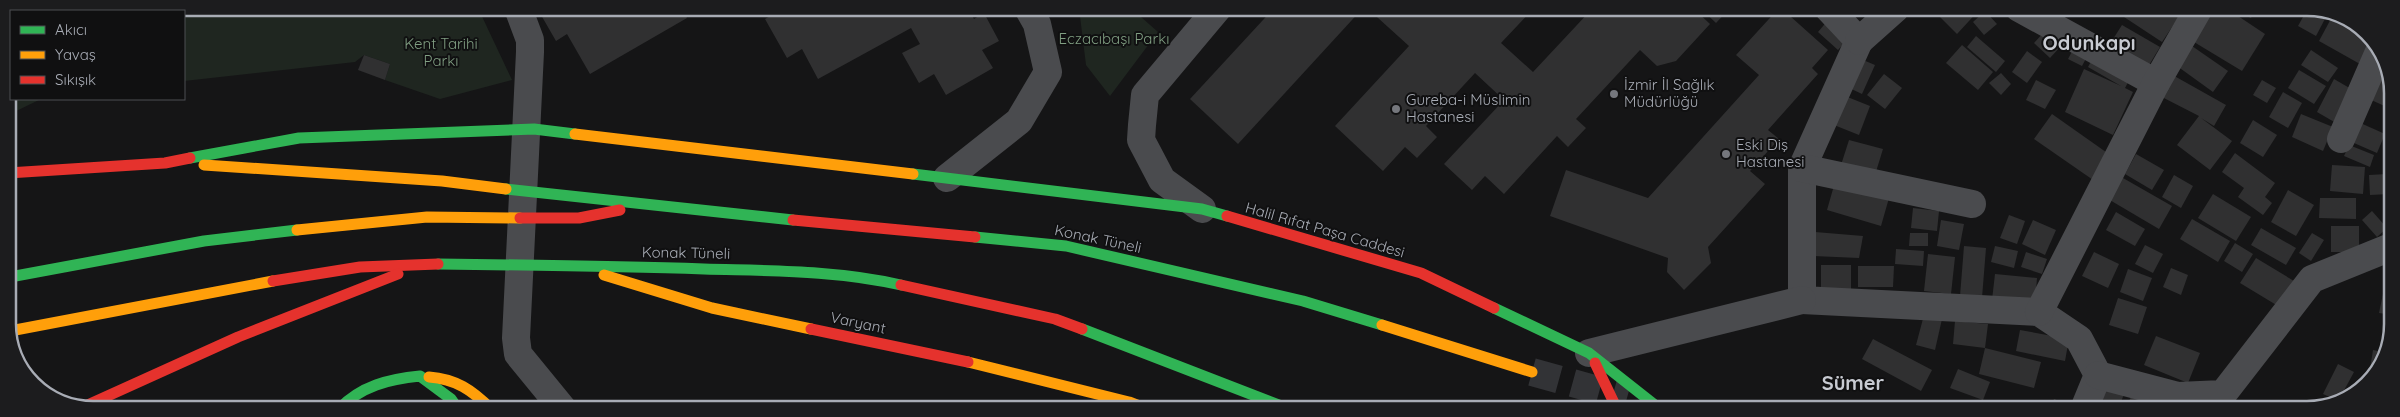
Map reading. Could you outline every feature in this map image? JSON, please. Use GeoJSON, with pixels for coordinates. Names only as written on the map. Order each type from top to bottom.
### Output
{"type":"FeatureCollection","features":[{"type":"Feature","properties":{"kind":"main road","name":"Halil Rıfat Paşa Caddesi"},"geometry":{"type":"LineString","coordinates":[[165,163],[299,138],[534,129],[1202,209],[1421,273],[1589,353],[1650,401]]}},
{"type":"Feature","properties":{"kind":"main road"},"geometry":{"type":"LineString","coordinates":[[16,173],[165,163]]}},
{"type":"Feature","properties":{"kind":"main road","name":"Konak Tüneli"},"geometry":{"type":"LineString","coordinates":[[165,163],[442,181],[644,205],[1066,246],[1303,301],[1532,372]]}},
{"type":"Feature","properties":{"kind":"main road"},"geometry":{"type":"LineString","coordinates":[[16,276],[204,241],[336,225],[427,217],[579,218],[644,205]]}},
{"type":"Feature","properties":{"kind":"main road"},"geometry":{"type":"LineString","coordinates":[[95,401],[138,380],[280,318],[423,264]]}},
{"type":"Feature","properties":{"kind":"main road","name":"Konak Tüneli"},"geometry":{"type":"LineString","coordinates":[[17,330],[224,289],[360,267],[423,264],[572,265],[787,271],[863,276],[1055,319],[1268,401]]}},
{"type":"Feature","properties":{"kind":"main road","name":"Varyant"},"geometry":{"type":"LineString","coordinates":[[572,265],[712,308],[989,366],[1115,401]]}},
{"type":"Feature","properties":{"kind":"main road"},"geometry":{"type":"LineString","coordinates":[[1589,353],[1613,401]]}},
{"type":"Feature","properties":{"kind":"main road"},"geometry":{"type":"LineString","coordinates":[[420,376],[452,401]]}},
{"type":"Feature","properties":{"kind":"main road"},"geometry":{"type":"LineString","coordinates":[[349,401],[364,389],[392,378],[420,376],[445,377],[459,382],[484,401]]}},
{"type":"Feature","properties":{"kind":"street"},"geometry":{"type":"LineString","coordinates":[[521,16],[530,40],[530,52],[516,338],[518,354],[556,401]]}},
{"type":"Feature","properties":{"kind":"street"},"geometry":{"type":"LineString","coordinates":[[947,178],[1019,122],[1048,72],[1037,24],[1032,16]]}},
{"type":"Feature","properties":{"kind":"street"},"geometry":{"type":"LineString","coordinates":[[1202,209],[1162,180],[1141,140],[1145,95],[1211,16]]}},
{"type":"Feature","properties":{"kind":"street"},"geometry":{"type":"LineString","coordinates":[[1836,16],[1859,41]]}},
{"type":"Feature","properties":{"kind":"street"},"geometry":{"type":"LineString","coordinates":[[1802,300],[1802,168],[1859,41],[1887,16]]}},
{"type":"Feature","properties":{"kind":"street"},"geometry":{"type":"LineString","coordinates":[[2034,16],[2156,83]]}},
{"type":"Feature","properties":{"kind":"street"},"geometry":{"type":"LineString","coordinates":[[2039,312],[2156,83],[2194,16]]}},
{"type":"Feature","properties":{"kind":"street"},"geometry":{"type":"LineString","coordinates":[[2341,139],[2376,60]]}},
{"type":"Feature","properties":{"kind":"street"},"geometry":{"type":"LineString","coordinates":[[1802,168],[1972,204]]}},
{"type":"Feature","properties":{"kind":"street"},"geometry":{"type":"LineString","coordinates":[[2189,401],[2223,394],[2312,279],[2384,250]]}},
{"type":"Feature","properties":{"kind":"street"},"geometry":{"type":"LineString","coordinates":[[1589,353],[1802,300],[2039,312],[2079,339],[2098,375],[2173,401]]}},
{"type":"Feature","properties":{"kind":"street"},"geometry":{"type":"LineString","coordinates":[[2087,401],[2098,375]]}},
{"type":"Feature","properties":{"kind":"green space","name":"Kent Tarihi Parkı"},"geometry":{"type":"Polygon","coordinates":[[[185,16],[482,16],[512,80],[440,99],[385,80],[390,64],[364,55],[355,62],[185,81],[185,16]]]}},
{"type":"Feature","properties":{"kind":"green space","name":"Eczacıbaşı Parkı"},"geometry":{"type":"Polygon","coordinates":[[[1080,16],[1142,16],[1158,32],[1110,96],[1086,65],[1080,16]]]}},
{"type":"Feature","properties":{"kind":"green space"},"geometry":{"type":"Polygon","coordinates":[[[16,100],[39,100],[16,111],[16,100]]]}},
{"type":"Feature","properties":{"kind":"building"},"geometry":{"type":"Polygon","coordinates":[[[542,16],[686,16],[687,18],[590,74],[567,34],[556,41],[542,16]]]}},
{"type":"Feature","properties":{"kind":"building"},"geometry":{"type":"Polygon","coordinates":[[[770,16],[972,16],[974,19],[979,16],[986,16],[999,41],[982,50],[993,68],[946,95],[934,74],[919,83],[902,53],[920,44],[911,28],[818,79],[802,49],[787,58],[765,19],[770,16]]]}},
{"type":"Feature","properties":{"kind":"building"},"geometry":{"type":"Polygon","coordinates":[[[1267,16],[1356,16],[1238,144],[1190,99],[1267,16]]]}},
{"type":"Feature","properties":{"kind":"building","name":"Gureba-i Müslimin Hastanesi"},"geometry":{"type":"Polygon","coordinates":[[[1376,16],[1526,16],[1501,43],[1533,72],[1585,16],[1702,16],[1710,24],[1676,61],[1657,66],[1640,50],[1576,119],[1586,128],[1568,147],[1557,136],[1504,194],[1485,176],[1472,190],[1444,164],[1504,100],[1475,73],[1426,126],[1437,137],[1417,158],[1405,147],[1383,171],[1335,126],[1409,46],[1376,16]]]}},
{"type":"Feature","properties":{"kind":"building"},"geometry":{"type":"Polygon","coordinates":[[[1709,16],[1723,16],[1716,23],[1709,16]]]}},
{"type":"Feature","properties":{"kind":"building","name":"Eski Diş Hastanesi"},"geometry":{"type":"Polygon","coordinates":[[[1772,16],[1790,16],[1828,50],[1812,68],[1818,74],[1768,130],[1779,139],[1750,171],[1765,184],[1708,247],[1711,263],[1684,290],[1667,272],[1668,258],[1550,216],[1566,170],[1648,198],[1759,75],[1736,55],[1772,16]]]}},
{"type":"Feature","properties":{"kind":"building"},"geometry":{"type":"Polygon","coordinates":[[[1939,16],[1974,16],[1957,34],[1939,16]]]}},
{"type":"Feature","properties":{"kind":"building"},"geometry":{"type":"Polygon","coordinates":[[[1980,16],[1990,16],[1997,24],[1984,35],[1973,22],[1980,16]]]}},
{"type":"Feature","properties":{"kind":"building"},"geometry":{"type":"Polygon","coordinates":[[[2123,16],[2179,16],[2162,42],[2123,16]]]}},
{"type":"Feature","properties":{"kind":"building"},"geometry":{"type":"Polygon","coordinates":[[[2204,16],[2238,16],[2265,34],[2242,71],[2189,39],[2204,16]]]}},
{"type":"Feature","properties":{"kind":"building"},"geometry":{"type":"Polygon","coordinates":[[[2304,16],[2325,19],[2316,36],[2298,26],[2304,16]]]}},
{"type":"Feature","properties":{"kind":"building"},"geometry":{"type":"Polygon","coordinates":[[[1829,19],[1849,38],[1838,50],[1818,32],[1829,19]]]}},
{"type":"Feature","properties":{"kind":"building"},"geometry":{"type":"Polygon","coordinates":[[[2330,20],[2350,29],[2369,48],[2360,64],[2319,41],[2330,20]]]}},
{"type":"Feature","properties":{"kind":"building"},"geometry":{"type":"Polygon","coordinates":[[[2122,25],[2160,47],[2146,70],[2108,47],[2122,25]]]}},
{"type":"Feature","properties":{"kind":"building"},"geometry":{"type":"Polygon","coordinates":[[[2045,31],[2061,46],[2050,58],[2034,43],[2045,31]]]}},
{"type":"Feature","properties":{"kind":"building"},"geometry":{"type":"Polygon","coordinates":[[[1976,36],[2005,61],[1996,72],[1967,47],[1976,36]]]}},
{"type":"Feature","properties":{"kind":"building"},"geometry":{"type":"Polygon","coordinates":[[[1962,45],[1993,72],[1978,90],[1946,63],[1962,45]]]}},
{"type":"Feature","properties":{"kind":"building"},"geometry":{"type":"Polygon","coordinates":[[[2075,46],[2089,53],[2082,66],[2068,59],[2075,46]]]}},
{"type":"Feature","properties":{"kind":"building"},"geometry":{"type":"Polygon","coordinates":[[[2192,46],[2228,71],[2213,92],[2177,66],[2192,46]]]}},
{"type":"Feature","properties":{"kind":"building"},"geometry":{"type":"Polygon","coordinates":[[[2311,50],[2338,68],[2328,82],[2301,65],[2311,50]]]}},
{"type":"Feature","properties":{"kind":"building"},"geometry":{"type":"Polygon","coordinates":[[[2027,51],[2042,62],[2027,83],[2012,72],[2027,51]]]}},
{"type":"Feature","properties":{"kind":"building"},"geometry":{"type":"Polygon","coordinates":[[[2095,54],[2132,75],[2125,88],[2133,92],[2113,135],[2065,112],[2084,69],[2121,86],[2088,67],[2095,54]]]}},
{"type":"Feature","properties":{"kind":"building"},"geometry":{"type":"Polygon","coordinates":[[[364,55],[390,64],[385,80],[358,70],[364,55]]]}},
{"type":"Feature","properties":{"kind":"building"},"geometry":{"type":"Polygon","coordinates":[[[1856,57],[1875,65],[1862,94],[1843,85],[1856,57]]]}},
{"type":"Feature","properties":{"kind":"building"},"geometry":{"type":"Polygon","coordinates":[[[2299,70],[2326,86],[2314,104],[2288,88],[2299,70]]]}},
{"type":"Feature","properties":{"kind":"building"},"geometry":{"type":"Polygon","coordinates":[[[2001,73],[2011,84],[2001,95],[1989,83],[2001,73]]]}},
{"type":"Feature","properties":{"kind":"building"},"geometry":{"type":"Polygon","coordinates":[[[2169,73],[2226,105],[2214,126],[2201,118],[2232,141],[2210,170],[2177,145],[2199,116],[2158,95],[2169,73]]]}},
{"type":"Feature","properties":{"kind":"building"},"geometry":{"type":"Polygon","coordinates":[[[1884,74],[1902,88],[1885,109],[1867,95],[1884,74]]]}},
{"type":"Feature","properties":{"kind":"building"},"geometry":{"type":"Polygon","coordinates":[[[2381,74],[2384,106],[2369,99],[2381,74]]]}},
{"type":"Feature","properties":{"kind":"building"},"geometry":{"type":"Polygon","coordinates":[[[2334,79],[2353,90],[2336,123],[2317,112],[2334,79]]]}},
{"type":"Feature","properties":{"kind":"building"},"geometry":{"type":"Polygon","coordinates":[[[2036,80],[2056,90],[2045,109],[2026,100],[2036,80]]]}},
{"type":"Feature","properties":{"kind":"building"},"geometry":{"type":"Polygon","coordinates":[[[2262,80],[2276,88],[2267,103],[2253,95],[2262,80]]]}},
{"type":"Feature","properties":{"kind":"building"},"geometry":{"type":"Polygon","coordinates":[[[2283,92],[2302,103],[2288,128],[2269,117],[2283,92]]]}},
{"type":"Feature","properties":{"kind":"building"},"geometry":{"type":"Polygon","coordinates":[[[1845,96],[1870,106],[1859,135],[1834,125],[1845,96]]]}},
{"type":"Feature","properties":{"kind":"building"},"geometry":{"type":"Polygon","coordinates":[[[2052,114],[2113,157],[2096,182],[2034,139],[2052,114]]]}},
{"type":"Feature","properties":{"kind":"building"},"geometry":{"type":"Polygon","coordinates":[[[2301,114],[2333,127],[2323,151],[2292,137],[2301,114]]]}},
{"type":"Feature","properties":{"kind":"building"},"geometry":{"type":"Polygon","coordinates":[[[2253,120],[2277,135],[2263,157],[2240,143],[2253,120]]]}},
{"type":"Feature","properties":{"kind":"building"},"geometry":{"type":"Polygon","coordinates":[[[2356,121],[2384,134],[2377,153],[2347,140],[2356,121]]]}},
{"type":"Feature","properties":{"kind":"building"},"geometry":{"type":"Polygon","coordinates":[[[1849,140],[1883,149],[1875,175],[1841,165],[1849,140]]]}},
{"type":"Feature","properties":{"kind":"building"},"geometry":{"type":"Polygon","coordinates":[[[2349,145],[2374,155],[2370,167],[2344,156],[2349,145]]]}},
{"type":"Feature","properties":{"kind":"building"},"geometry":{"type":"Polygon","coordinates":[[[2235,153],[2275,183],[2265,197],[2272,203],[2263,215],[2238,197],[2244,188],[2222,172],[2235,153]]]}},
{"type":"Feature","properties":{"kind":"building"},"geometry":{"type":"Polygon","coordinates":[[[2136,154],[2164,170],[2152,190],[2125,174],[2136,154]]]}},
{"type":"Feature","properties":{"kind":"building"},"geometry":{"type":"Polygon","coordinates":[[[2332,165],[2365,167],[2363,194],[2330,191],[2332,165]]]}},
{"type":"Feature","properties":{"kind":"building"},"geometry":{"type":"Polygon","coordinates":[[[2116,174],[2172,206],[2159,229],[2103,196],[2116,174]]]}},
{"type":"Feature","properties":{"kind":"building"},"geometry":{"type":"Polygon","coordinates":[[[2384,174],[2384,194],[2370,195],[2369,175],[2384,174]]]}},
{"type":"Feature","properties":{"kind":"building"},"geometry":{"type":"Polygon","coordinates":[[[2174,175],[2193,186],[2181,208],[2162,197],[2174,175]]]}},
{"type":"Feature","properties":{"kind":"building"},"geometry":{"type":"Polygon","coordinates":[[[1835,182],[1889,198],[1881,226],[1827,210],[1835,182]]]}},
{"type":"Feature","properties":{"kind":"building"},"geometry":{"type":"Polygon","coordinates":[[[2288,190],[2314,205],[2296,236],[2271,222],[2288,190]]]}},
{"type":"Feature","properties":{"kind":"building"},"geometry":{"type":"Polygon","coordinates":[[[2213,194],[2251,217],[2236,241],[2198,218],[2213,194]]]}},
{"type":"Feature","properties":{"kind":"building"},"geometry":{"type":"Polygon","coordinates":[[[2320,198],[2356,198],[2356,219],[2319,218],[2320,198]]]}},
{"type":"Feature","properties":{"kind":"building"},"geometry":{"type":"Polygon","coordinates":[[[1913,208],[1939,211],[1937,231],[1911,228],[1913,208]]]}},
{"type":"Feature","properties":{"kind":"building"},"geometry":{"type":"Polygon","coordinates":[[[2372,211],[2384,225],[2384,231],[2377,237],[2362,220],[2372,211]]]}},
{"type":"Feature","properties":{"kind":"building"},"geometry":{"type":"Polygon","coordinates":[[[2116,212],[2145,229],[2135,246],[2106,230],[2116,212]]]}},
{"type":"Feature","properties":{"kind":"building"},"geometry":{"type":"Polygon","coordinates":[[[2009,215],[2025,221],[2017,244],[2000,238],[2009,215]]]}},
{"type":"Feature","properties":{"kind":"building"},"geometry":{"type":"Polygon","coordinates":[[[2192,219],[2230,241],[2218,262],[2180,239],[2192,219]]]}},
{"type":"Feature","properties":{"kind":"building"},"geometry":{"type":"Polygon","coordinates":[[[1941,220],[1964,224],[1959,250],[1937,246],[1941,220]]]}},
{"type":"Feature","properties":{"kind":"building"},"geometry":{"type":"Polygon","coordinates":[[[2033,220],[2056,230],[2045,255],[2022,244],[2033,220]]]}},
{"type":"Feature","properties":{"kind":"building"},"geometry":{"type":"Polygon","coordinates":[[[2331,226],[2359,226],[2359,252],[2331,252],[2331,226]]]}},
{"type":"Feature","properties":{"kind":"building"},"geometry":{"type":"Polygon","coordinates":[[[2261,228],[2296,248],[2286,265],[2251,245],[2261,228]]]}},
{"type":"Feature","properties":{"kind":"building"},"geometry":{"type":"Polygon","coordinates":[[[1815,232],[1863,236],[1859,258],[1813,256],[1815,232]]]}},
{"type":"Feature","properties":{"kind":"building"},"geometry":{"type":"Polygon","coordinates":[[[1910,233],[1928,233],[1928,246],[1909,246],[1910,233]]]}},
{"type":"Feature","properties":{"kind":"building"},"geometry":{"type":"Polygon","coordinates":[[[2312,233],[2324,240],[2311,261],[2299,253],[2312,233]]]}},
{"type":"Feature","properties":{"kind":"building"},"geometry":{"type":"Polygon","coordinates":[[[2235,243],[2253,254],[2242,272],[2224,261],[2235,243]]]}},
{"type":"Feature","properties":{"kind":"building"},"geometry":{"type":"Polygon","coordinates":[[[2145,245],[2163,254],[2153,273],[2135,264],[2145,245]]]}},
{"type":"Feature","properties":{"kind":"building"},"geometry":{"type":"Polygon","coordinates":[[[1964,246],[1986,248],[1982,298],[1960,296],[1964,246]]]}},
{"type":"Feature","properties":{"kind":"building"},"geometry":{"type":"Polygon","coordinates":[[[1995,246],[2018,251],[2014,268],[1991,262],[1995,246]]]}},
{"type":"Feature","properties":{"kind":"building"},"geometry":{"type":"Polygon","coordinates":[[[1896,249],[1924,251],[1923,266],[1895,264],[1896,249]]]}},
{"type":"Feature","properties":{"kind":"building"},"geometry":{"type":"Polygon","coordinates":[[[2026,252],[2047,259],[2042,274],[2021,267],[2026,252]]]}},
{"type":"Feature","properties":{"kind":"building"},"geometry":{"type":"Polygon","coordinates":[[[2094,252],[2119,264],[2108,288],[2082,276],[2094,252]]]}},
{"type":"Feature","properties":{"kind":"building"},"geometry":{"type":"Polygon","coordinates":[[[1928,254],[1955,257],[1951,294],[1924,291],[1928,254]]]}},
{"type":"Feature","properties":{"kind":"building"},"geometry":{"type":"Polygon","coordinates":[[[2256,258],[2294,281],[2278,306],[2240,283],[2256,258]]]}},
{"type":"Feature","properties":{"kind":"building"},"geometry":{"type":"Polygon","coordinates":[[[1821,265],[1851,265],[1851,293],[1821,292],[1821,265]]]}},
{"type":"Feature","properties":{"kind":"building"},"geometry":{"type":"Polygon","coordinates":[[[1858,266],[1894,266],[1893,287],[1858,287],[1858,266]]]}},
{"type":"Feature","properties":{"kind":"building"},"geometry":{"type":"Polygon","coordinates":[[[2171,268],[2188,275],[2181,295],[2163,287],[2171,268]]]}},
{"type":"Feature","properties":{"kind":"building"},"geometry":{"type":"Polygon","coordinates":[[[2128,269],[2152,278],[2143,301],[2120,292],[2128,269]]]}},
{"type":"Feature","properties":{"kind":"building"},"geometry":{"type":"Polygon","coordinates":[[[1995,274],[2037,278],[2035,303],[1992,300],[1995,274]]]}},
{"type":"Feature","properties":{"kind":"building"},"geometry":{"type":"Polygon","coordinates":[[[2384,289],[2384,314],[2379,313],[2384,289]]]}},
{"type":"Feature","properties":{"kind":"building"},"geometry":{"type":"Polygon","coordinates":[[[2118,298],[2147,307],[2138,334],[2109,325],[2118,298]]]}},
{"type":"Feature","properties":{"kind":"building"},"geometry":{"type":"Polygon","coordinates":[[[1924,315],[1942,319],[1935,350],[1916,345],[1924,315]]]}},
{"type":"Feature","properties":{"kind":"building"},"geometry":{"type":"Polygon","coordinates":[[[1955,321],[1988,324],[1985,348],[1953,344],[1955,321]]]}},
{"type":"Feature","properties":{"kind":"building"},"geometry":{"type":"Polygon","coordinates":[[[2020,330],[2069,339],[2065,361],[2016,351],[2020,330]]]}},
{"type":"Feature","properties":{"kind":"building"},"geometry":{"type":"Polygon","coordinates":[[[2156,336],[2200,353],[2188,383],[2144,365],[2156,336]]]}},
{"type":"Feature","properties":{"kind":"building"},"geometry":{"type":"Polygon","coordinates":[[[1873,339],[1932,370],[1921,391],[1862,359],[1873,339]]]}},
{"type":"Feature","properties":{"kind":"building"},"geometry":{"type":"Polygon","coordinates":[[[1985,348],[2041,362],[2034,388],[1979,374],[1985,348]]]}},
{"type":"Feature","properties":{"kind":"building"},"geometry":{"type":"Polygon","coordinates":[[[2373,350],[2379,351],[2373,362],[2370,367],[2373,350]]]}},
{"type":"Feature","properties":{"kind":"building"},"geometry":{"type":"Polygon","coordinates":[[[2338,364],[2354,372],[2344,391],[2329,397],[2323,394],[2338,364]]]}},
{"type":"Feature","properties":{"kind":"building"},"geometry":{"type":"Polygon","coordinates":[[[1958,369],[1990,382],[1983,400],[1950,388],[1958,369]]]}},
{"type":"Feature","properties":{"kind":"building"},"geometry":{"type":"Polygon","coordinates":[[[2105,385],[2125,392],[2121,401],[2098,401],[2105,385]]]}},
{"type":"Feature","properties":{"kind":"building"},"geometry":{"type":"Polygon","coordinates":[[[2135,389],[2160,401],[2129,401],[2135,389]]]}},
{"type":"Feature","properties":{"kind":"tunnel"},"geometry":{"type":"LineString","coordinates":[[1532,372],[1627,398]]}},
{"type":"Feature","properties":{"kind":"traffic: fast"},"geometry":{"type":"LineString","coordinates":[[190,158],[299,138],[534,129],[575,134]]}},
{"type":"Feature","properties":{"kind":"traffic: fast"},"geometry":{"type":"LineString","coordinates":[[913,174],[1202,209],[1227,216]]}},
{"type":"Feature","properties":{"kind":"traffic: fast"},"geometry":{"type":"LineString","coordinates":[[506,189],[793,220]]}},
{"type":"Feature","properties":{"kind":"traffic: fast"},"geometry":{"type":"LineString","coordinates":[[16,276],[204,241],[297,230]]}},
{"type":"Feature","properties":{"kind":"traffic: fast"},"geometry":{"type":"LineString","coordinates":[[975,237],[1066,246],[1303,301],[1382,325]]}},
{"type":"Feature","properties":{"kind":"traffic: fast"},"geometry":{"type":"LineString","coordinates":[[438,264],[778,271],[852,276],[901,285]]}},
{"type":"Feature","properties":{"kind":"traffic: fast"},"geometry":{"type":"LineString","coordinates":[[1494,308],[1589,353],[1650,401]]}},
{"type":"Feature","properties":{"kind":"traffic: fast"},"geometry":{"type":"LineString","coordinates":[[1082,329],[1268,401]]}},
{"type":"Feature","properties":{"kind":"traffic: fast"},"geometry":{"type":"LineString","coordinates":[[348,401],[376,385],[397,379],[420,376],[452,401]]}},
{"type":"Feature","properties":{"kind":"traffic: slow"},"geometry":{"type":"LineString","coordinates":[[575,134],[913,174]]}},
{"type":"Feature","properties":{"kind":"traffic: slow"},"geometry":{"type":"LineString","coordinates":[[204,165],[442,181],[506,189]]}},
{"type":"Feature","properties":{"kind":"traffic: slow"},"geometry":{"type":"LineString","coordinates":[[297,230],[427,217],[520,218]]}},
{"type":"Feature","properties":{"kind":"traffic: slow"},"geometry":{"type":"LineString","coordinates":[[604,275],[712,308],[811,329]]}},
{"type":"Feature","properties":{"kind":"traffic: slow"},"geometry":{"type":"LineString","coordinates":[[17,330],[273,281]]}},
{"type":"Feature","properties":{"kind":"traffic: slow"},"geometry":{"type":"LineString","coordinates":[[1382,325],[1532,372]]}},
{"type":"Feature","properties":{"kind":"traffic: slow"},"geometry":{"type":"LineString","coordinates":[[968,362],[1125,401]]}},
{"type":"Feature","properties":{"kind":"traffic: slow"},"geometry":{"type":"LineString","coordinates":[[429,377],[455,383],[470,391],[482,401]]}},
{"type":"Feature","properties":{"kind":"traffic: jam"},"geometry":{"type":"LineString","coordinates":[[16,172],[165,163],[190,158]]}},
{"type":"Feature","properties":{"kind":"traffic: jam"},"geometry":{"type":"LineString","coordinates":[[520,218],[579,218],[620,210]]}},
{"type":"Feature","properties":{"kind":"traffic: jam"},"geometry":{"type":"LineString","coordinates":[[1227,216],[1421,273],[1494,308]]}},
{"type":"Feature","properties":{"kind":"traffic: jam"},"geometry":{"type":"LineString","coordinates":[[793,220],[975,237]]}},
{"type":"Feature","properties":{"kind":"traffic: jam"},"geometry":{"type":"LineString","coordinates":[[273,281],[360,267],[438,264]]}},
{"type":"Feature","properties":{"kind":"traffic: jam"},"geometry":{"type":"LineString","coordinates":[[96,401],[238,337],[398,274]]}},
{"type":"Feature","properties":{"kind":"traffic: jam"},"geometry":{"type":"LineString","coordinates":[[901,285],[1055,319],[1082,329]]}},
{"type":"Feature","properties":{"kind":"traffic: jam"},"geometry":{"type":"LineString","coordinates":[[811,329],[968,362]]}},
{"type":"Feature","properties":{"kind":"traffic: jam"},"geometry":{"type":"LineString","coordinates":[[1595,363],[1613,401]]}},
{"type":"Feature","properties":{"kind":"place","name":"İzmir İl Sağlık Müdürlüğü"},"geometry":{"type":"Point","coordinates":[1614,94]}},
{"type":"Feature","properties":{"kind":"place","name":"Gureba-i Müslimin Hastanesi"},"geometry":{"type":"Point","coordinates":[1396,109]}},
{"type":"Feature","properties":{"kind":"place","name":"Eski Diş Hastanesi"},"geometry":{"type":"Point","coordinates":[1726,154]}},
{"type":"Feature","properties":{"kind":"district","name":"Odunkapı"},"geometry":{"type":"Point","coordinates":[2089,43]}},
{"type":"Feature","properties":{"kind":"district","name":"Sümer"},"geometry":{"type":"Point","coordinates":[1853,383]}}]}
